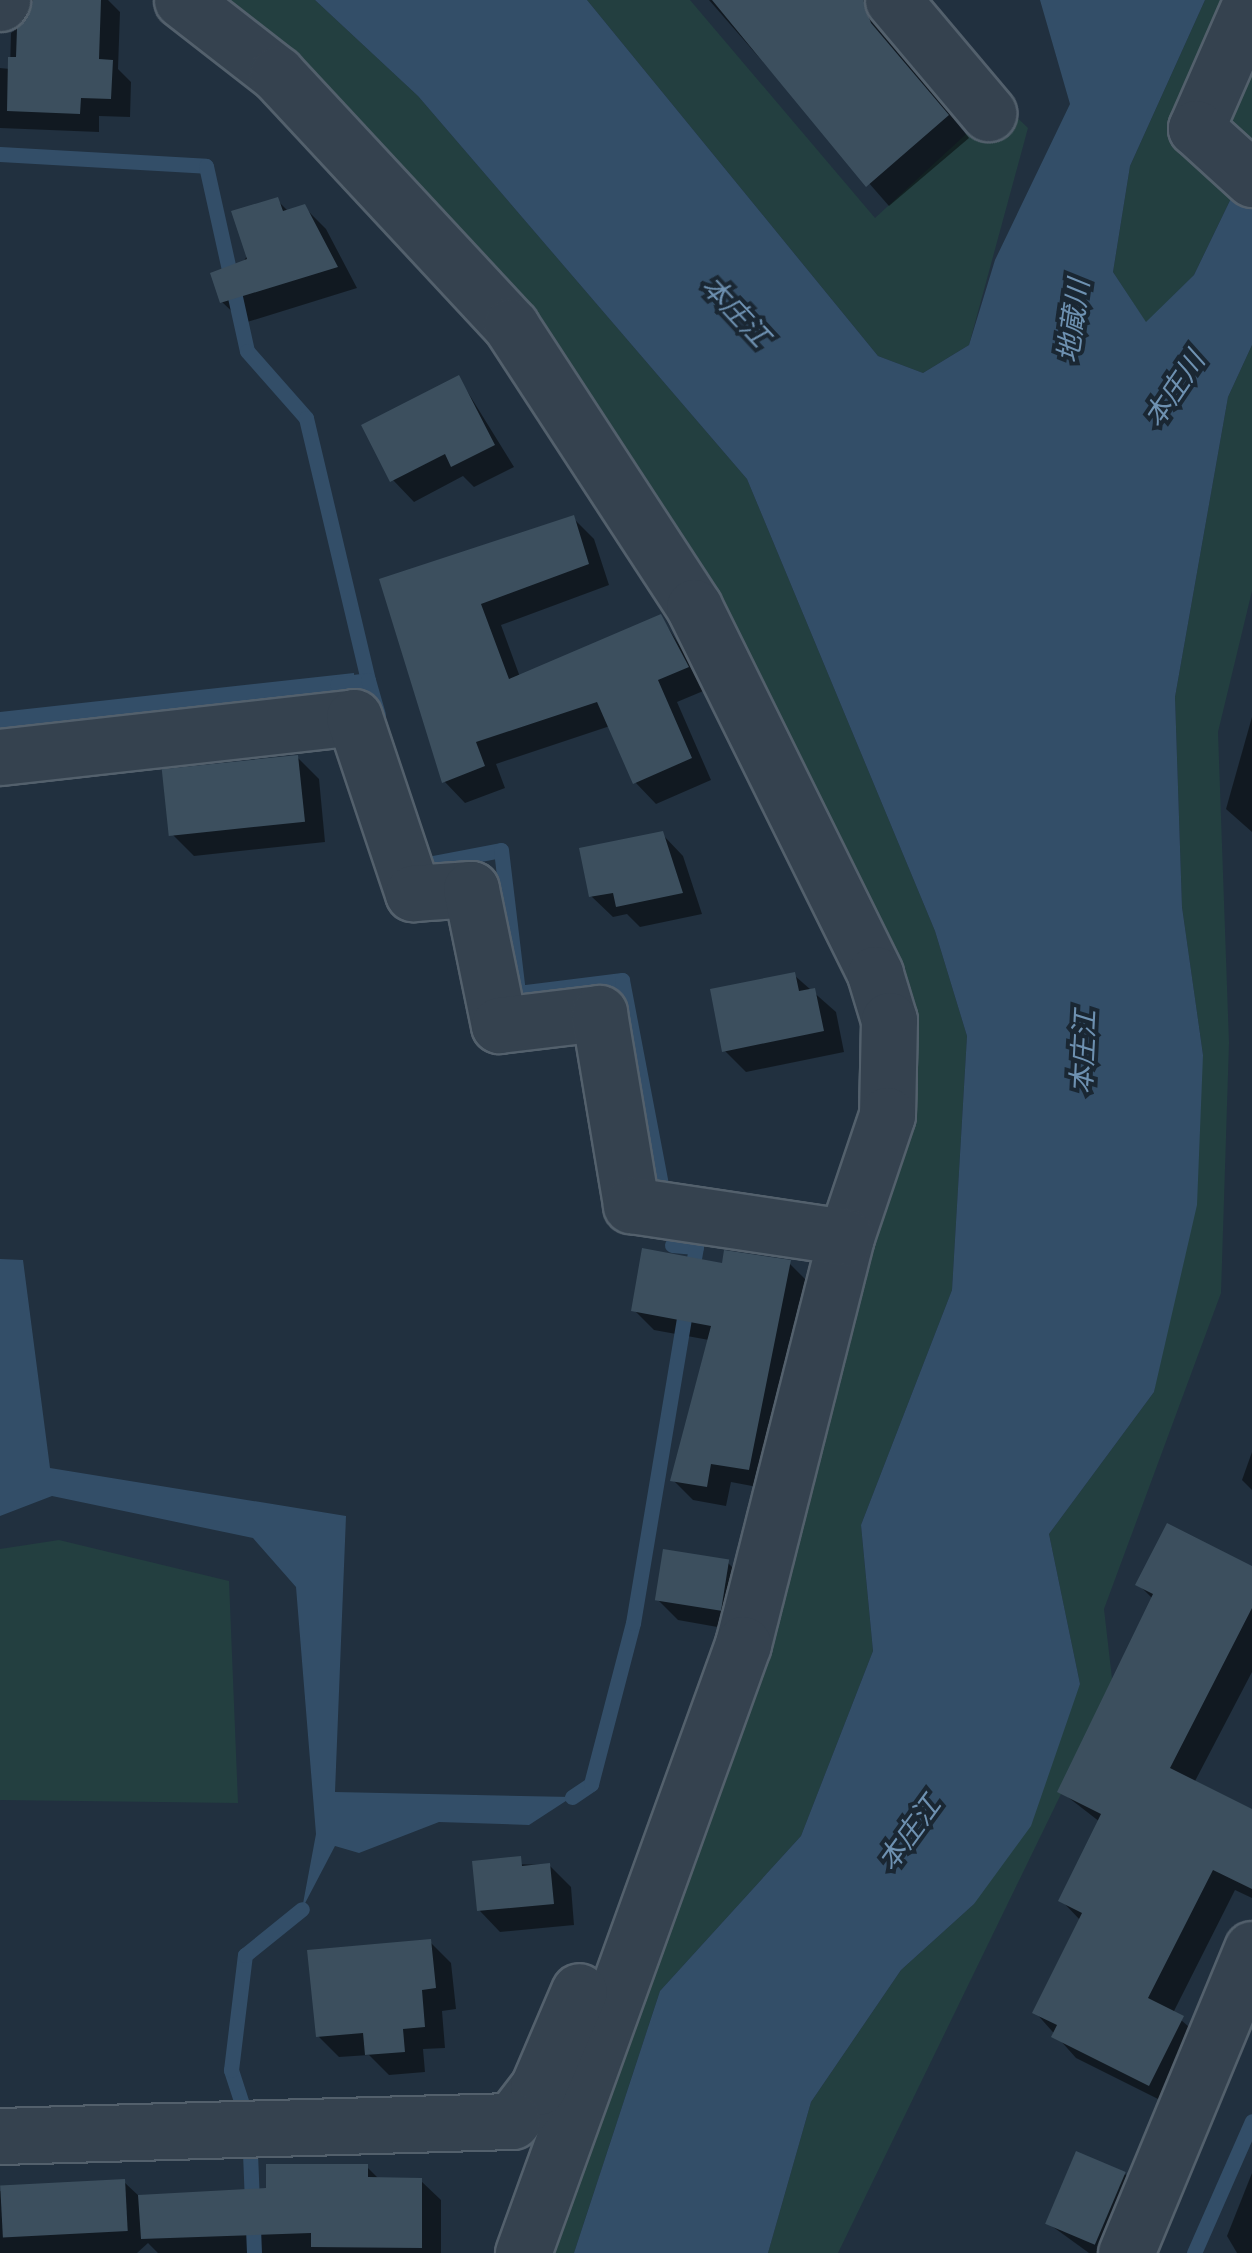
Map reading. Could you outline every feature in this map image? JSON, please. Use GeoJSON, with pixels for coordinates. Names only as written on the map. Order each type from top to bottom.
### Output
{"type":"FeatureCollection","features":[{"type":"Feature","properties":{"kind":"street"},"geometry":{"type":"LineString","coordinates":[[182,0],[277,74],[511,326],[694,607],[875,974],[889,1020],[887,1115],[846,1237],[743,1644],[523,2253]]}},
{"type":"Feature","properties":{"kind":"street"},"geometry":{"type":"LineString","coordinates":[[893,0],[988,113]]}},
{"type":"Feature","properties":{"kind":"street"},"geometry":{"type":"LineString","coordinates":[[1237,166],[1196,128],[1252,0]]}},
{"type":"Feature","properties":{"kind":"street"},"geometry":{"type":"LineString","coordinates":[[0,757],[354,718],[414,894],[471,889],[499,1025],[600,1013],[631,1205],[846,1237]]}},
{"type":"Feature","properties":{"kind":"street"},"geometry":{"type":"LineString","coordinates":[[512,2121],[538,2087],[594,1954],[647,1909]]}},
{"type":"Feature","properties":{"kind":"street"},"geometry":{"type":"LineString","coordinates":[[1126,2253],[1252,1949]]}},
{"type":"Feature","properties":{"kind":"street"},"geometry":{"type":"LineString","coordinates":[[0,2136],[512,2121]]}},
{"type":"Feature","properties":{"kind":"street"},"geometry":{"type":"LineString","coordinates":[[496,2253],[520,2154],[512,2121]]}},
{"type":"Feature","properties":{"kind":"green space"},"geometry":{"type":"Polygon","coordinates":[[[160,0],[315,0],[418,96],[747,479],[935,931],[967,1036],[952,1290],[861,1525],[873,1651],[801,1836],[660,1991],[574,2253],[506,2253],[727,1630],[869,1116],[860,988],[675,602],[512,345],[263,75],[160,0]]]}},
{"type":"Feature","properties":{"kind":"green space"},"geometry":{"type":"Polygon","coordinates":[[[587,0],[690,0],[875,218],[1001,102],[1028,128],[969,345],[923,373],[878,356],[587,0]]]}},
{"type":"Feature","properties":{"kind":"green space"},"geometry":{"type":"Polygon","coordinates":[[[1205,0],[1252,0],[1252,155],[1194,275],[1146,323],[1113,272],[1130,166],[1205,0]]]}},
{"type":"Feature","properties":{"kind":"green space"},"geometry":{"type":"Polygon","coordinates":[[[1252,345],[1252,591],[1218,732],[1229,1043],[1221,1293],[1104,1609],[1113,1687],[838,2253],[768,2253],[811,2102],[901,1970],[974,1904],[1080,1684],[1049,1534],[1154,1392],[1203,1055],[1182,907],[1175,697],[1228,397],[1252,345]]]}},
{"type":"Feature","properties":{"kind":"green space"},"geometry":{"type":"Polygon","coordinates":[[[59,1540],[229,1581],[238,1803],[0,1800],[0,1549],[59,1540]]]}},
{"type":"Feature","properties":{"kind":"water"},"geometry":{"type":"Polygon","coordinates":[[[315,0],[587,0],[878,356],[923,373],[969,345],[995,260],[1070,104],[1040,0],[1205,0],[1130,166],[1113,272],[1146,322],[1194,275],[1252,155],[1252,345],[1228,397],[1175,697],[1182,907],[1203,1055],[1197,1205],[1154,1392],[1049,1534],[1080,1684],[1031,1826],[974,1904],[901,1970],[811,2102],[768,2253],[574,2253],[660,1991],[801,1836],[873,1651],[861,1525],[952,1290],[967,1036],[935,931],[747,479],[418,96],[315,0]]]}},
{"type":"Feature","properties":{"kind":"water"},"geometry":{"type":"Polygon","coordinates":[[[354,673],[354,693],[0,736],[0,712],[354,673]]]}},
{"type":"Feature","properties":{"kind":"water"},"geometry":{"type":"Polygon","coordinates":[[[0,1259],[23,1260],[50,1468],[346,1516],[335,1792],[572,1797],[529,1825],[439,1822],[359,1853],[335,1846],[302,1909],[316,1834],[296,1587],[253,1538],[52,1496],[0,1516],[0,1259]]]}},
{"type":"Feature","properties":{"kind":"building"},"geometry":{"type":"Polygon","coordinates":[[[33,0],[101,0],[99,59],[113,60],[111,99],[81,98],[80,114],[7,111],[8,57],[16,57],[17,28],[33,0]]]}},
{"type":"Feature","properties":{"kind":"building"},"geometry":{"type":"Polygon","coordinates":[[[712,0],[863,0],[871,23],[949,115],[866,187],[712,0]]]}},
{"type":"Feature","properties":{"kind":"building"},"geometry":{"type":"Polygon","coordinates":[[[278,197],[283,211],[305,204],[338,267],[220,303],[210,273],[247,259],[231,211],[278,197]]]}},
{"type":"Feature","properties":{"kind":"building"},"geometry":{"type":"Polygon","coordinates":[[[459,375],[495,445],[451,467],[445,454],[390,482],[361,425],[459,375]]]}},
{"type":"Feature","properties":{"kind":"building"},"geometry":{"type":"Polygon","coordinates":[[[574,515],[589,564],[481,604],[509,679],[661,614],[689,667],[658,680],[692,758],[633,784],[597,702],[476,742],[485,766],[442,783],[379,579],[574,515]]]}},
{"type":"Feature","properties":{"kind":"building"},"geometry":{"type":"Polygon","coordinates":[[[298,755],[305,822],[169,836],[162,769],[298,755]]]}},
{"type":"Feature","properties":{"kind":"building"},"geometry":{"type":"Polygon","coordinates":[[[663,831],[683,893],[616,907],[613,893],[589,897],[579,848],[663,831]]]}},
{"type":"Feature","properties":{"kind":"building"},"geometry":{"type":"Polygon","coordinates":[[[795,972],[799,991],[815,988],[824,1031],[722,1052],[710,989],[795,972]]]}},
{"type":"Feature","properties":{"kind":"building"},"geometry":{"type":"Polygon","coordinates":[[[642,1248],[722,1263],[724,1250],[791,1260],[749,1470],[711,1464],[707,1487],[670,1481],[711,1326],[631,1311],[642,1248]]]}},
{"type":"Feature","properties":{"kind":"building"},"geometry":{"type":"Polygon","coordinates":[[[1167,1523],[1252,1566],[1252,1608],[1170,1768],[1252,1809],[1252,1889],[1213,1870],[1148,1998],[1184,2016],[1149,2086],[1051,2037],[1057,2025],[1032,2013],[1082,1913],[1058,1901],[1101,1814],[1057,1792],[1153,1594],[1135,1585],[1167,1523]]]}},
{"type":"Feature","properties":{"kind":"building"},"geometry":{"type":"Polygon","coordinates":[[[663,1549],[729,1559],[721,1611],[655,1600],[663,1549]]]}},
{"type":"Feature","properties":{"kind":"building"},"geometry":{"type":"Polygon","coordinates":[[[521,1856],[522,1866],[550,1863],[554,1904],[477,1911],[472,1861],[521,1856]]]}},
{"type":"Feature","properties":{"kind":"building"},"geometry":{"type":"Polygon","coordinates":[[[431,1939],[436,1988],[422,1990],[425,2027],[403,2029],[405,2052],[365,2055],[363,2033],[316,2037],[307,1950],[431,1939]]]}},
{"type":"Feature","properties":{"kind":"building"},"geometry":{"type":"Polygon","coordinates":[[[1076,2151],[1126,2172],[1095,2245],[1045,2224],[1076,2151]]]}},
{"type":"Feature","properties":{"kind":"building"},"geometry":{"type":"Polygon","coordinates":[[[266,2164],[368,2164],[368,2177],[422,2178],[422,2248],[311,2247],[311,2233],[141,2239],[138,2195],[266,2188],[266,2164]]]}},
{"type":"Feature","properties":{"kind":"building"},"geometry":{"type":"Polygon","coordinates":[[[125,2179],[128,2231],[3,2237],[0,2186],[125,2179]]]}},
{"type":"Feature","properties":{"kind":"waterway"},"geometry":{"type":"LineString","coordinates":[[0,154],[206,166],[247,351],[306,418],[368,680]]}},
{"type":"Feature","properties":{"kind":"waterway"},"geometry":{"type":"LineString","coordinates":[[337,684],[368,680],[378,715]]}},
{"type":"Feature","properties":{"kind":"waterway"},"geometry":{"type":"LineString","coordinates":[[419,857],[422,865],[501,850],[518,993],[622,980],[661,1184]]}},
{"type":"Feature","properties":{"kind":"waterway"},"geometry":{"type":"LineString","coordinates":[[672,1245],[696,1247],[691,1274]]}},
{"type":"Feature","properties":{"kind":"waterway"},"geometry":{"type":"LineString","coordinates":[[572,1797],[591,1784],[633,1623],[687,1302]]}},
{"type":"Feature","properties":{"kind":"waterway"},"geometry":{"type":"LineString","coordinates":[[243,2107],[231,2070],[245,1955],[302,1909]]}},
{"type":"Feature","properties":{"kind":"waterway"},"geometry":{"type":"LineString","coordinates":[[1194,2253],[1252,2121]]}},
{"type":"Feature","properties":{"kind":"waterway"},"geometry":{"type":"LineString","coordinates":[[250,2153],[254,2253]]}},
{"type":"Feature","properties":{"kind":"water label","name":"本庄江"},"geometry":{"type":"Point","coordinates":[736,311]}},
{"type":"Feature","properties":{"kind":"water label","name":"地蔵川"},"geometry":{"type":"Point","coordinates":[1073,321]}},
{"type":"Feature","properties":{"kind":"water label","name":"本庄川"},"geometry":{"type":"Point","coordinates":[1174,389]}},
{"type":"Feature","properties":{"kind":"water label","name":"本庄江"},"geometry":{"type":"Point","coordinates":[1083,1052]}},
{"type":"Feature","properties":{"kind":"water label","name":"本庄江"},"geometry":{"type":"Point","coordinates":[909,1833]}}]}
